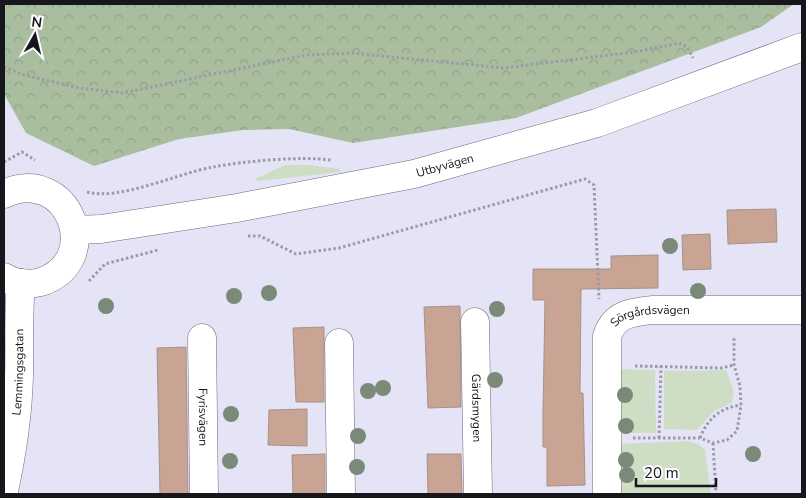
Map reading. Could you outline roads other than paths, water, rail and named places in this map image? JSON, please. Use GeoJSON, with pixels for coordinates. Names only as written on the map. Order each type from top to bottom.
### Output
{"type":"FeatureCollection","features":[{"type":"Feature","properties":{"kind":"street","name":"Utbyvägen"},"geometry":{"type":"LineString","coordinates":[[75,230],[101,229],[237,208],[414,174],[597,123],[802,47]]}},
{"type":"Feature","properties":{"kind":"street"},"geometry":{"type":"LineString","coordinates":[[4,193],[25,188],[40,189],[53,195],[64,204],[75,230],[75,245],[70,259],[61,270],[49,279],[36,283],[12,280]]}},
{"type":"Feature","properties":{"kind":"street","name":"Lemmingsgatan"},"geometry":{"type":"LineString","coordinates":[[4,491],[15,424],[19,376],[18,309],[12,280]]}},
{"type":"Feature","properties":{"kind":"street","name":"Sörgårdsvägen"},"geometry":{"type":"LineString","coordinates":[[607,494],[607,336],[611,325],[628,313],[652,310],[802,310]]}},
{"type":"Feature","properties":{"kind":"street","name":"Gärdsmygen"},"geometry":{"type":"LineString","coordinates":[[475,322],[478,494]]}},
{"type":"Feature","properties":{"kind":"street","name":"Fyrisvägen"},"geometry":{"type":"LineString","coordinates":[[202,338],[204,494]]}},
{"type":"Feature","properties":{"kind":"street"},"geometry":{"type":"LineString","coordinates":[[339,343],[341,494]]}}]}
